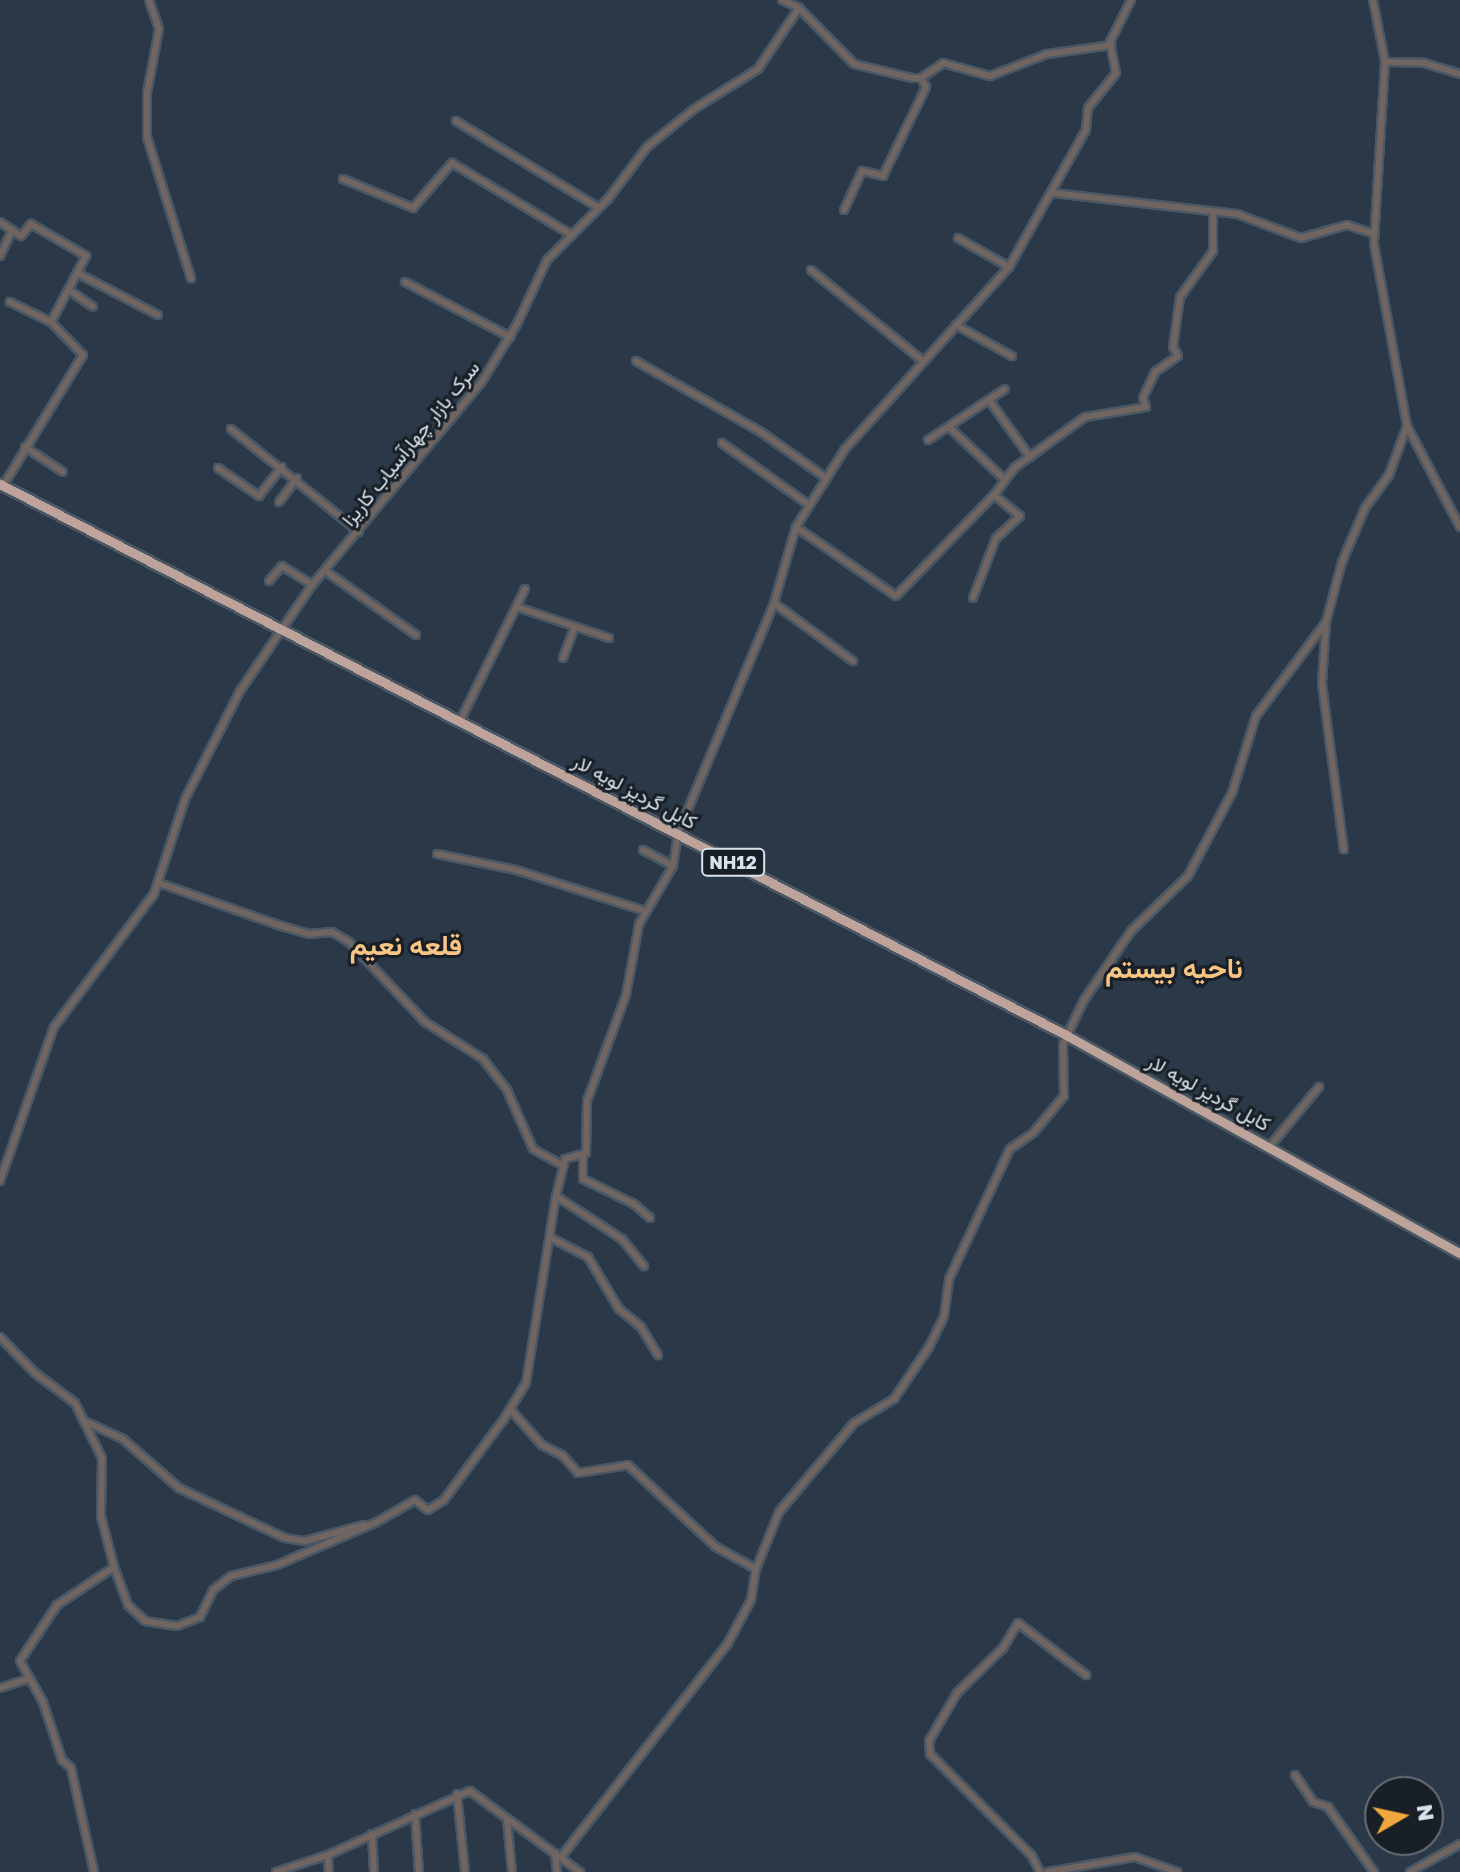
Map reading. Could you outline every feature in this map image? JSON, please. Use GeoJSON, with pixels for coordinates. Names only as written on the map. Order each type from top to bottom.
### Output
{"type":"FeatureCollection","features":[{"type":"Feature","properties":{"kind":"highway","name":"کابل گردیز لویه لار"},"geometry":{"type":"LineString","coordinates":[[2,485],[282,631],[461,719],[1066,1035],[1460,1253]]}},
{"type":"Feature","properties":{"kind":"street"},"geometry":{"type":"LineString","coordinates":[[149,0],[159,29],[147,93],[147,137],[191,278]]}},
{"type":"Feature","properties":{"kind":"street"},"geometry":{"type":"LineString","coordinates":[[782,0],[799,8],[854,64],[921,78],[943,63],[990,76],[1047,54],[1111,45]]}},
{"type":"Feature","properties":{"kind":"street"},"geometry":{"type":"LineString","coordinates":[[650,1218],[634,1204],[583,1179],[583,1156],[590,1119],[587,1101],[626,995],[645,911],[673,866],[678,833],[774,603],[796,527],[826,478],[923,361],[1009,267],[1040,206],[1053,193],[1086,130],[1088,108],[1116,73],[1111,45],[1131,0]]}},
{"type":"Feature","properties":{"kind":"street"},"geometry":{"type":"LineString","coordinates":[[1373,0],[1385,62],[1375,234],[1407,426],[1460,527]]}},
{"type":"Feature","properties":{"kind":"street","name":"سرک بازار چهارآسیاب کاریزا"},"geometry":{"type":"LineString","coordinates":[[0,1181],[54,1027],[159,883],[185,799],[240,691],[312,585],[327,572],[481,383],[510,337],[547,260],[599,208],[647,147],[694,109],[758,69],[799,8]]}},
{"type":"Feature","properties":{"kind":"street"},"geometry":{"type":"LineString","coordinates":[[1385,62],[1424,63],[1460,74]]}},
{"type":"Feature","properties":{"kind":"street"},"geometry":{"type":"LineString","coordinates":[[844,210],[862,171],[883,176],[926,87],[921,78]]}},
{"type":"Feature","properties":{"kind":"street"},"geometry":{"type":"LineString","coordinates":[[456,121],[599,208]]}},
{"type":"Feature","properties":{"kind":"street"},"geometry":{"type":"LineString","coordinates":[[343,179],[413,208],[452,163],[572,235]]}},
{"type":"Feature","properties":{"kind":"street"},"geometry":{"type":"LineString","coordinates":[[1053,193],[1213,215],[1237,214],[1301,238],[1347,225],[1375,234]]}},
{"type":"Feature","properties":{"kind":"street"},"geometry":{"type":"LineString","coordinates":[[796,527],[896,596],[1030,457],[1085,417],[1146,407],[1143,398],[1155,372],[1178,356],[1173,347],[1180,297],[1213,251],[1213,215]]}},
{"type":"Feature","properties":{"kind":"street"},"geometry":{"type":"LineString","coordinates":[[0,222],[22,236],[31,224],[86,255],[51,322]]}},
{"type":"Feature","properties":{"kind":"street"},"geometry":{"type":"LineString","coordinates":[[0,256],[12,230]]}},
{"type":"Feature","properties":{"kind":"street"},"geometry":{"type":"LineString","coordinates":[[958,238],[1009,267]]}},
{"type":"Feature","properties":{"kind":"street"},"geometry":{"type":"LineString","coordinates":[[811,270],[923,361]]}},
{"type":"Feature","properties":{"kind":"street"},"geometry":{"type":"LineString","coordinates":[[77,273],[158,315]]}},
{"type":"Feature","properties":{"kind":"street"},"geometry":{"type":"LineString","coordinates":[[405,282],[510,337]]}},
{"type":"Feature","properties":{"kind":"street"},"geometry":{"type":"LineString","coordinates":[[69,290],[93,307]]}},
{"type":"Feature","properties":{"kind":"street"},"geometry":{"type":"LineString","coordinates":[[2,485],[83,355],[51,322],[10,302]]}},
{"type":"Feature","properties":{"kind":"street"},"geometry":{"type":"LineString","coordinates":[[956,325],[1012,356]]}},
{"type":"Feature","properties":{"kind":"street"},"geometry":{"type":"LineString","coordinates":[[636,361],[761,432],[826,478]]}},
{"type":"Feature","properties":{"kind":"street"},"geometry":{"type":"LineString","coordinates":[[928,440],[1005,389]]}},
{"type":"Feature","properties":{"kind":"street"},"geometry":{"type":"LineString","coordinates":[[989,400],[1030,457]]}},
{"type":"Feature","properties":{"kind":"street"},"geometry":{"type":"LineString","coordinates":[[1344,850],[1322,684],[1326,622],[1342,562],[1365,508],[1389,475],[1407,426]]}},
{"type":"Feature","properties":{"kind":"street"},"geometry":{"type":"LineString","coordinates":[[949,427],[1005,480]]}},
{"type":"Feature","properties":{"kind":"street"},"geometry":{"type":"LineString","coordinates":[[231,429],[297,478],[359,532]]}},
{"type":"Feature","properties":{"kind":"street"},"geometry":{"type":"LineString","coordinates":[[722,443],[809,505]]}},
{"type":"Feature","properties":{"kind":"street"},"geometry":{"type":"LineString","coordinates":[[25,447],[63,472]]}},
{"type":"Feature","properties":{"kind":"street"},"geometry":{"type":"LineString","coordinates":[[218,468],[259,496],[282,467]]}},
{"type":"Feature","properties":{"kind":"street"},"geometry":{"type":"LineString","coordinates":[[279,502],[297,478]]}},
{"type":"Feature","properties":{"kind":"street"},"geometry":{"type":"LineString","coordinates":[[973,598],[996,538],[1020,516],[994,495]]}},
{"type":"Feature","properties":{"kind":"street"},"geometry":{"type":"LineString","coordinates":[[269,581],[282,566],[312,585]]}},
{"type":"Feature","properties":{"kind":"street"},"geometry":{"type":"LineString","coordinates":[[327,572],[416,635]]}},
{"type":"Feature","properties":{"kind":"street"},"geometry":{"type":"LineString","coordinates":[[461,719],[520,608],[525,589]]}},
{"type":"Feature","properties":{"kind":"street"},"geometry":{"type":"LineString","coordinates":[[774,603],[853,661]]}},
{"type":"Feature","properties":{"kind":"street"},"geometry":{"type":"LineString","coordinates":[[520,608],[609,638]]}},
{"type":"Feature","properties":{"kind":"street"},"geometry":{"type":"LineString","coordinates":[[557,1872],[558,1855],[728,1643],[751,1600],[756,1569],[779,1512],[854,1423],[894,1399],[929,1347],[944,1316],[949,1279],[1010,1149],[1034,1132],[1064,1096],[1066,1035],[1131,931],[1188,876],[1232,793],[1256,716],[1326,622]]}},
{"type":"Feature","properties":{"kind":"street"},"geometry":{"type":"LineString","coordinates":[[563,658],[575,627]]}},
{"type":"Feature","properties":{"kind":"street"},"geometry":{"type":"LineString","coordinates":[[643,850],[673,866]]}},
{"type":"Feature","properties":{"kind":"street"},"geometry":{"type":"LineString","coordinates":[[437,854],[516,870],[645,911]]}},
{"type":"Feature","properties":{"kind":"street"},"geometry":{"type":"LineString","coordinates":[[159,883],[309,934],[332,932],[349,942],[425,1022],[483,1059],[507,1090],[533,1149],[564,1166]]}},
{"type":"Feature","properties":{"kind":"street"},"geometry":{"type":"LineString","coordinates":[[1270,1146],[1319,1087]]}},
{"type":"Feature","properties":{"kind":"street"},"geometry":{"type":"LineString","coordinates":[[0,1337],[35,1373],[75,1403],[102,1458],[101,1516],[128,1605],[145,1621],[177,1626],[200,1617],[213,1590],[231,1576],[277,1565],[375,1523],[415,1500],[428,1510],[444,1500],[526,1383],[556,1196],[565,1159],[583,1156]]}},
{"type":"Feature","properties":{"kind":"street"},"geometry":{"type":"LineString","coordinates":[[556,1196],[622,1239],[644,1266]]}},
{"type":"Feature","properties":{"kind":"street"},"geometry":{"type":"LineString","coordinates":[[551,1238],[588,1257],[619,1309],[641,1327],[658,1355]]}},
{"type":"Feature","properties":{"kind":"street"},"geometry":{"type":"LineString","coordinates":[[510,1409],[542,1445],[562,1455],[578,1473],[628,1465],[716,1547],[756,1569]]}},
{"type":"Feature","properties":{"kind":"street"},"geometry":{"type":"LineString","coordinates":[[84,1421],[123,1439],[179,1488],[285,1538],[305,1541],[375,1523]]}},
{"type":"Feature","properties":{"kind":"street"},"geometry":{"type":"LineString","coordinates":[[94,1872],[71,1768],[62,1760],[36,1685],[27,1679],[21,1652],[66,1598],[114,1567]]}},
{"type":"Feature","properties":{"kind":"street"},"geometry":{"type":"LineString","coordinates":[[1040,1872],[1032,1856],[930,1754],[929,1741],[957,1693],[1003,1648],[1018,1623],[1086,1675]]}},
{"type":"Feature","properties":{"kind":"street"},"geometry":{"type":"LineString","coordinates":[[0,1688],[27,1679]]}},
{"type":"Feature","properties":{"kind":"street"},"geometry":{"type":"LineString","coordinates":[[1295,1775],[1313,1802],[1328,1807],[1374,1872]]}},
{"type":"Feature","properties":{"kind":"street"},"geometry":{"type":"LineString","coordinates":[[276,1872],[328,1855],[457,1794],[475,1793],[580,1872]]}},
{"type":"Feature","properties":{"kind":"street"},"geometry":{"type":"LineString","coordinates":[[457,1794],[465,1872]]}},
{"type":"Feature","properties":{"kind":"street"},"geometry":{"type":"LineString","coordinates":[[415,1814],[419,1872]]}},
{"type":"Feature","properties":{"kind":"street"},"geometry":{"type":"LineString","coordinates":[[507,1820],[512,1872]]}},
{"type":"Feature","properties":{"kind":"street"},"geometry":{"type":"LineString","coordinates":[[372,1834],[374,1872]]}},
{"type":"Feature","properties":{"kind":"street"},"geometry":{"type":"LineString","coordinates":[[1410,1872],[1460,1844]]}},
{"type":"Feature","properties":{"kind":"street"},"geometry":{"type":"LineString","coordinates":[[328,1855],[329,1872]]}},
{"type":"Feature","properties":{"kind":"street"},"geometry":{"type":"LineString","coordinates":[[1048,1872],[1135,1857],[1177,1872]]}},
{"type":"Feature","properties":{"kind":"district","name":"قلعه نعيم"},"geometry":{"type":"Point","coordinates":[406,945]}},
{"type":"Feature","properties":{"kind":"district","name":"ناحیه بیستم"},"geometry":{"type":"Point","coordinates":[1174,968]}}]}
